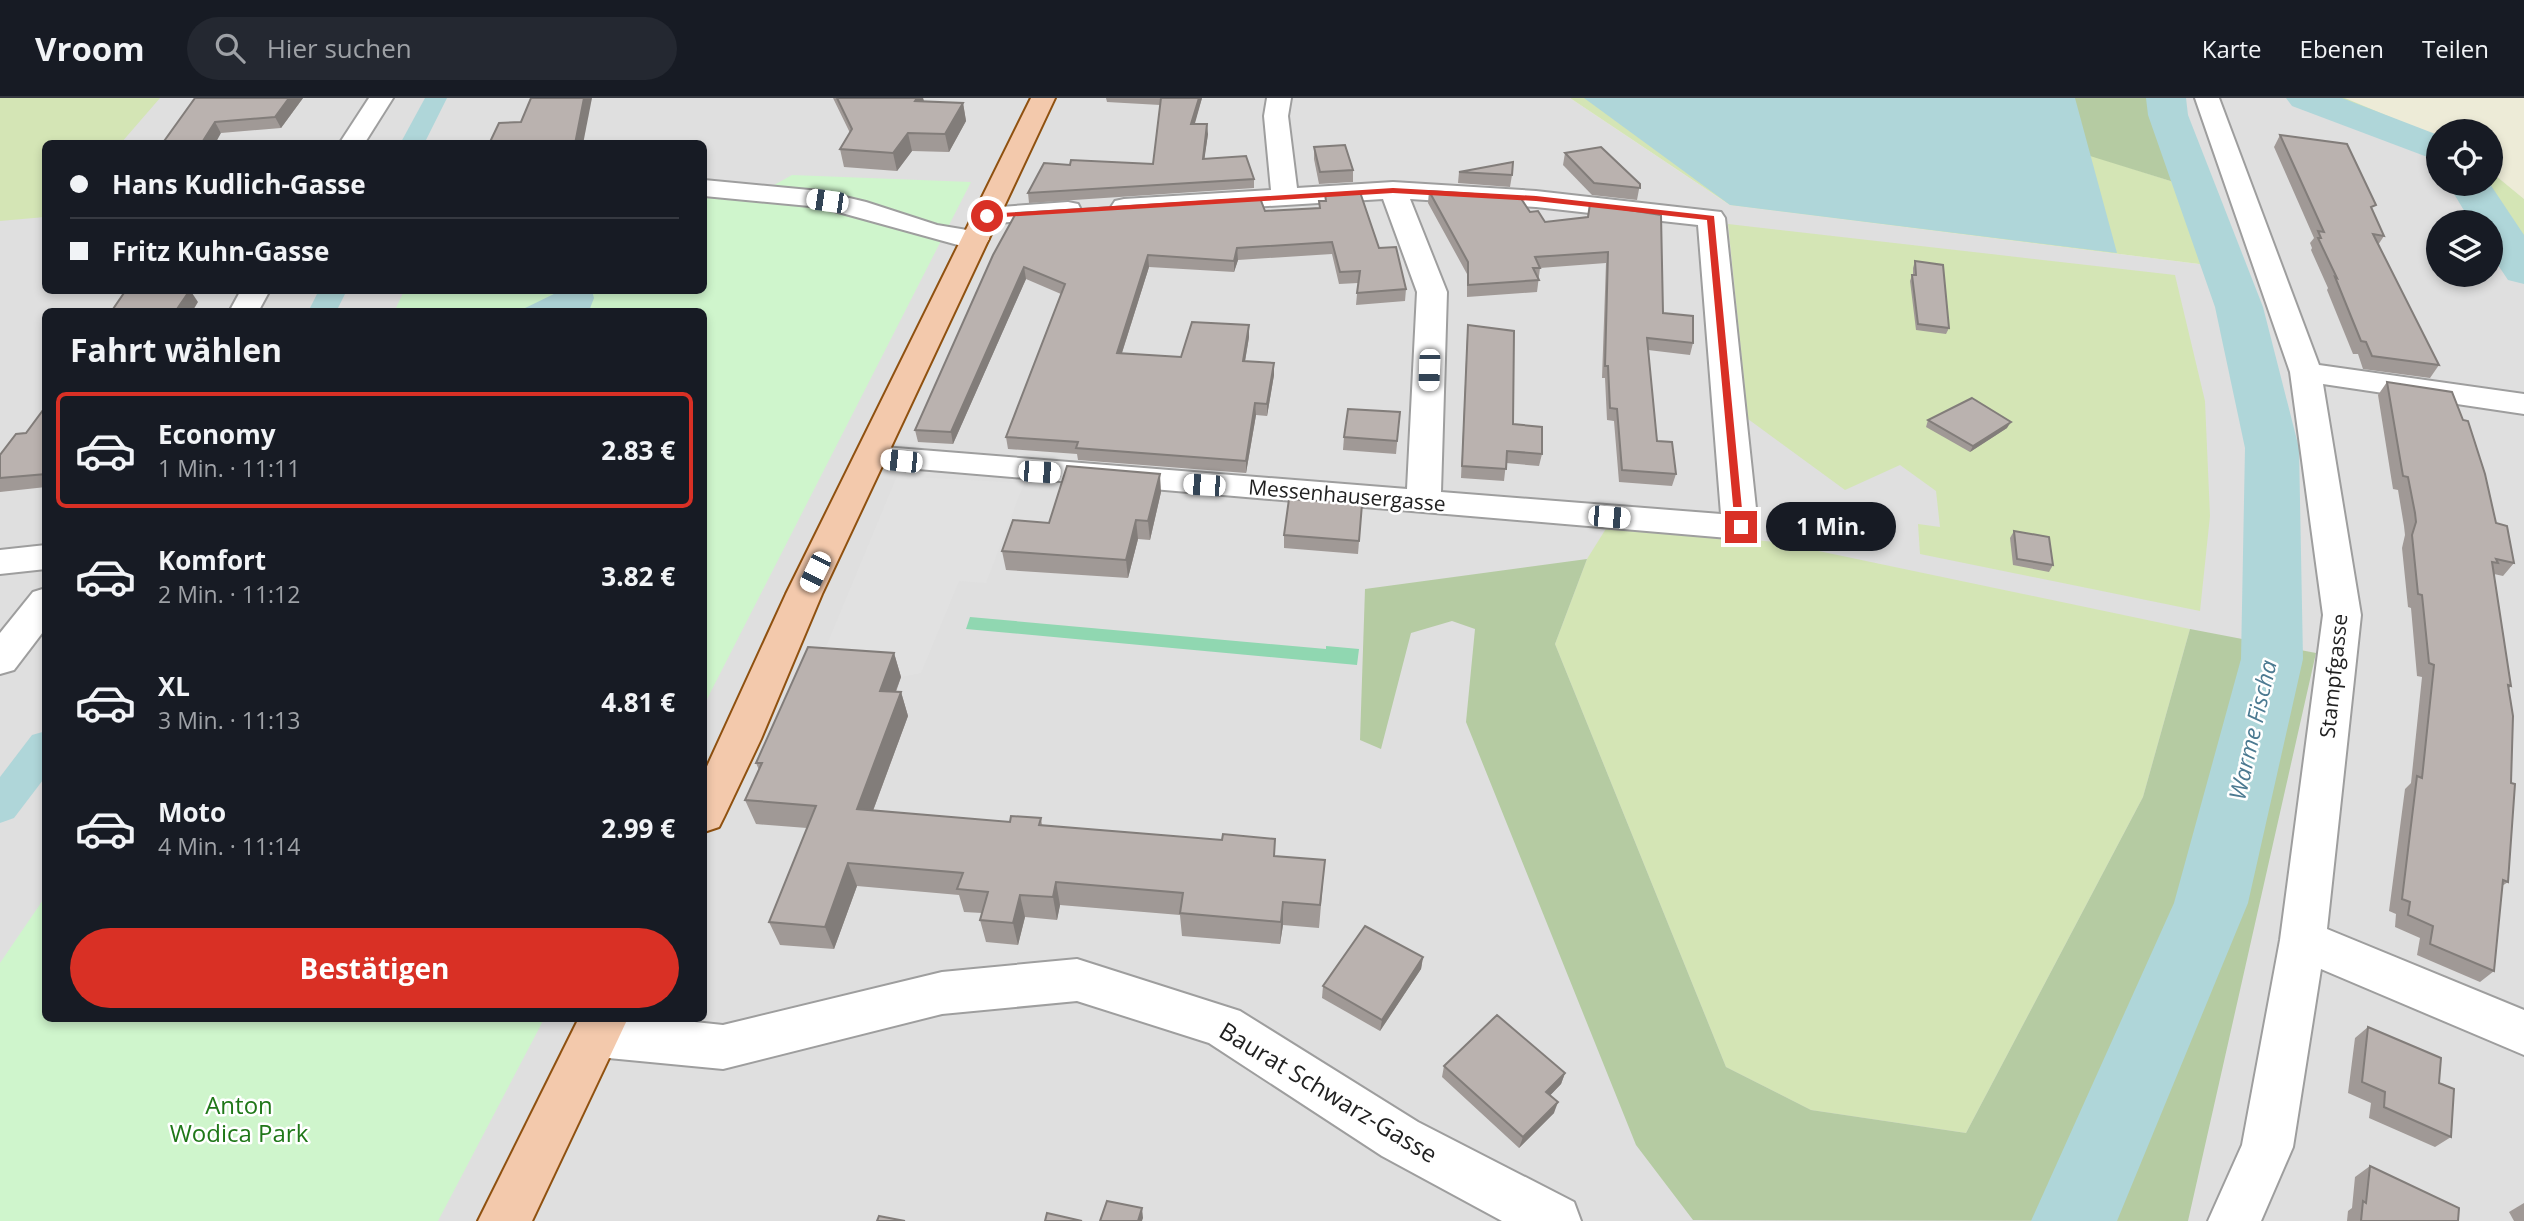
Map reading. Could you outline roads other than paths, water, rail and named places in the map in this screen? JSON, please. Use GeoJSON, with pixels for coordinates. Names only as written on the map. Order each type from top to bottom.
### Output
{"type":"FeatureCollection","features":[{"type":"Feature","properties":{"kind":"main road"},"geometry":{"type":"LineString","coordinates":[[707,809],[741,739],[804,594],[1043,98]]}},
{"type":"Feature","properties":{"kind":"main road"},"geometry":{"type":"LineString","coordinates":[[504,1221],[601,1027]]}},
{"type":"Feature","properties":{"kind":"street"},"geometry":{"type":"LineString","coordinates":[[354,140],[381,98]]}},
{"type":"Feature","properties":{"kind":"street"},"geometry":{"type":"LineString","coordinates":[[1279,98],[1276,116],[1285,196]]}},
{"type":"Feature","properties":{"kind":"street","name":"Stampfgasse"},"geometry":{"type":"LineString","coordinates":[[2207,98],[2306,373],[2342,615],[2304,940],[2267,1147],[2234,1221]]}},
{"type":"Feature","properties":{"kind":"street"},"geometry":{"type":"LineString","coordinates":[[707,188],[759,191],[827,201],[858,208],[946,237],[981,228],[1285,196],[1393,190],[1433,292],[1424,502]]}},
{"type":"Feature","properties":{"kind":"street","name":"Messenhausergasse"},"geometry":{"type":"LineString","coordinates":[[871,457],[1741,527],[1711,218],[1536,199],[1393,190]]}},
{"type":"Feature","properties":{"kind":"street"},"geometry":{"type":"LineString","coordinates":[[2306,373],[2524,404]]}},
{"type":"Feature","properties":{"kind":"street"},"geometry":{"type":"LineString","coordinates":[[0,562],[42,557]]}},
{"type":"Feature","properties":{"kind":"street"},"geometry":{"type":"LineString","coordinates":[[0,660],[42,606]]}},
{"type":"Feature","properties":{"kind":"street"},"geometry":{"type":"LineString","coordinates":[[2304,940],[2524,1033]]}},
{"type":"Feature","properties":{"kind":"street","name":"Baurat Schwarz-Gasse"},"geometry":{"type":"LineString","coordinates":[[601,1027],[723,1047],[942,993],[1077,980],[1223,1026],[1400,1139],[1555,1221]]}},
{"type":"Feature","properties":{"kind":"water"},"geometry":{"type":"Polygon","coordinates":[[[1584,98],[2075,98],[2117,253],[1730,205],[1584,98]]]}},
{"type":"Feature","properties":{"kind":"water"},"geometry":{"type":"Polygon","coordinates":[[[554,294],[593,294],[594,298],[590,308],[525,308],[554,294]]]}},
{"type":"Feature","properties":{"kind":"waterway"},"geometry":{"type":"LineString","coordinates":[[414,140],[436,98]]}},
{"type":"Feature","properties":{"kind":"waterway","name":"Warme Fischa"},"geometry":{"type":"LineString","coordinates":[[2074,1221],[2211,903],[2272,659],[2272,448],[2239,307],[2168,115],[2166,98]]}},
{"type":"Feature","properties":{"kind":"waterway"},"geometry":{"type":"LineString","coordinates":[[2306,98],[2426,144]]}},
{"type":"Feature","properties":{"kind":"waterway"},"geometry":{"type":"LineString","coordinates":[[2477,196],[2524,270]]}},
{"type":"Feature","properties":{"kind":"waterway"},"geometry":{"type":"LineString","coordinates":[[324,308],[331,294]]}},
{"type":"Feature","properties":{"kind":"waterway"},"geometry":{"type":"LineString","coordinates":[[0,807],[42,751]]}},
{"type":"Feature","properties":{"kind":"park label","name":"Anton Wodica Park"},"geometry":{"type":"Point","coordinates":[239,1120]}}]}
